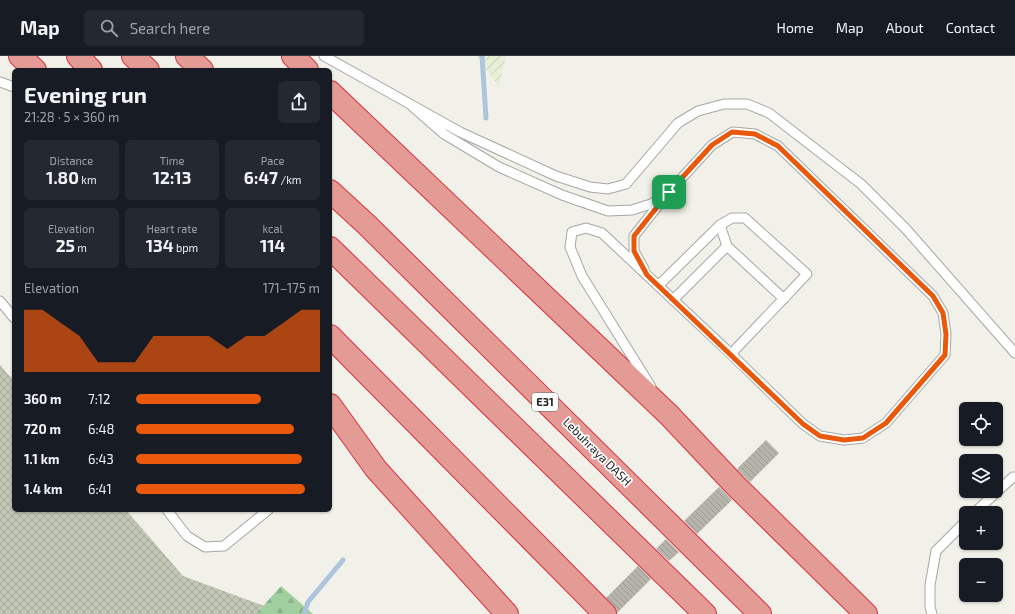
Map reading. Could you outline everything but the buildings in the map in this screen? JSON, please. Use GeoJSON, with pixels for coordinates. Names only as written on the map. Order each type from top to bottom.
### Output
{"type":"FeatureCollection","features":[{"type":"Feature","properties":{"kind":"highway"},"geometry":{"type":"LineString","coordinates":[[20,56],[33,68]]}},
{"type":"Feature","properties":{"kind":"highway"},"geometry":{"type":"LineString","coordinates":[[78,56],[89,68]]}},
{"type":"Feature","properties":{"kind":"highway"},"geometry":{"type":"LineString","coordinates":[[133,56],[146,68]]}},
{"type":"Feature","properties":{"kind":"highway"},"geometry":{"type":"LineString","coordinates":[[187,56],[200,68]]}},
{"type":"Feature","properties":{"kind":"highway"},"geometry":{"type":"LineString","coordinates":[[293,56],[306,68]]}},
{"type":"Feature","properties":{"kind":"highway"},"geometry":{"type":"LineString","coordinates":[[332,94],[669,415],[734,484],[866,614]]}},
{"type":"Feature","properties":{"kind":"highway","name":"Lebuhraya DASH"},"geometry":{"type":"LineString","coordinates":[[332,193],[366,224],[760,614]]}},
{"type":"Feature","properties":{"kind":"highway"},"geometry":{"type":"LineString","coordinates":[[332,250],[704,614]]}},
{"type":"Feature","properties":{"kind":"highway"},"geometry":{"type":"LineString","coordinates":[[332,338],[605,614]]}},
{"type":"Feature","properties":{"kind":"highway"},"geometry":{"type":"LineString","coordinates":[[332,408],[376,469],[507,614]]}},
{"type":"Feature","properties":{"kind":"lane"},"geometry":{"type":"LineString","coordinates":[[324,56],[460,132],[556,176],[590,187],[608,189],[626,184],[678,123],[698,111],[724,104],[747,104],[769,113],[861,184],[906,228],[1015,353]]}},
{"type":"Feature","properties":{"kind":"lane"},"geometry":{"type":"LineString","coordinates":[[0,82],[12,86]]}},
{"type":"Feature","properties":{"kind":"lane"},"geometry":{"type":"LineString","coordinates":[[412,106],[444,134],[499,167],[562,196],[608,211],[632,210],[651,204],[669,192]]}},
{"type":"Feature","properties":{"kind":"lane"},"geometry":{"type":"LineString","coordinates":[[647,275],[634,251],[634,236],[669,192],[712,145],[732,132],[755,134],[778,146],[933,296],[943,313],[946,334],[945,355],[886,423],[863,438],[844,440],[820,436],[803,424],[602,233],[586,228],[572,232],[570,248],[582,276],[669,415]]}},
{"type":"Feature","properties":{"kind":"lane"},"geometry":{"type":"LineString","coordinates":[[658,286],[720,225],[732,218],[745,218],[807,274],[731,354]]}},
{"type":"Feature","properties":{"kind":"lane"},"geometry":{"type":"LineString","coordinates":[[720,225],[727,246],[784,299]]}},
{"type":"Feature","properties":{"kind":"lane"},"geometry":{"type":"LineString","coordinates":[[673,300],[727,246]]}},
{"type":"Feature","properties":{"kind":"lane"},"geometry":{"type":"LineString","coordinates":[[0,301],[12,316]]}},
{"type":"Feature","properties":{"kind":"lane"},"geometry":{"type":"LineString","coordinates":[[981,506],[1014,475]]}},
{"type":"Feature","properties":{"kind":"lane"},"geometry":{"type":"LineString","coordinates":[[169,512],[187,536],[205,547],[224,546],[266,512]]}},
{"type":"Feature","properties":{"kind":"lane"},"geometry":{"type":"LineString","coordinates":[[932,614],[930,607],[930,585],[936,551],[959,528]]}},
{"type":"Feature","properties":{"kind":"shaded area"},"geometry":{"type":"Polygon","coordinates":[[[477,56],[506,56],[499,87],[477,56]]]}},
{"type":"Feature","properties":{"kind":"shaded area"},"geometry":{"type":"Polygon","coordinates":[[[0,365],[12,379],[12,512],[128,512],[183,576],[286,614],[0,614],[0,365]]]}},
{"type":"Feature","properties":{"kind":"green space"},"geometry":{"type":"Polygon","coordinates":[[[281,586],[313,614],[256,614],[281,586]]]}},
{"type":"Feature","properties":{"kind":"waterway"},"geometry":{"type":"LineString","coordinates":[[482,56],[486,118]]}},
{"type":"Feature","properties":{"kind":"waterway"},"geometry":{"type":"LineString","coordinates":[[304,614],[308,602],[343,560]]}},
{"type":"Feature","properties":{"kind":"route"},"geometry":{"type":"LineString","coordinates":[[732,132],[755,134],[778,146],[933,296],[943,313],[946,334],[945,355],[886,423],[863,438],[844,440],[820,436],[803,424],[647,275],[634,251],[634,236],[669,192],[712,145],[732,132]]}}]}
